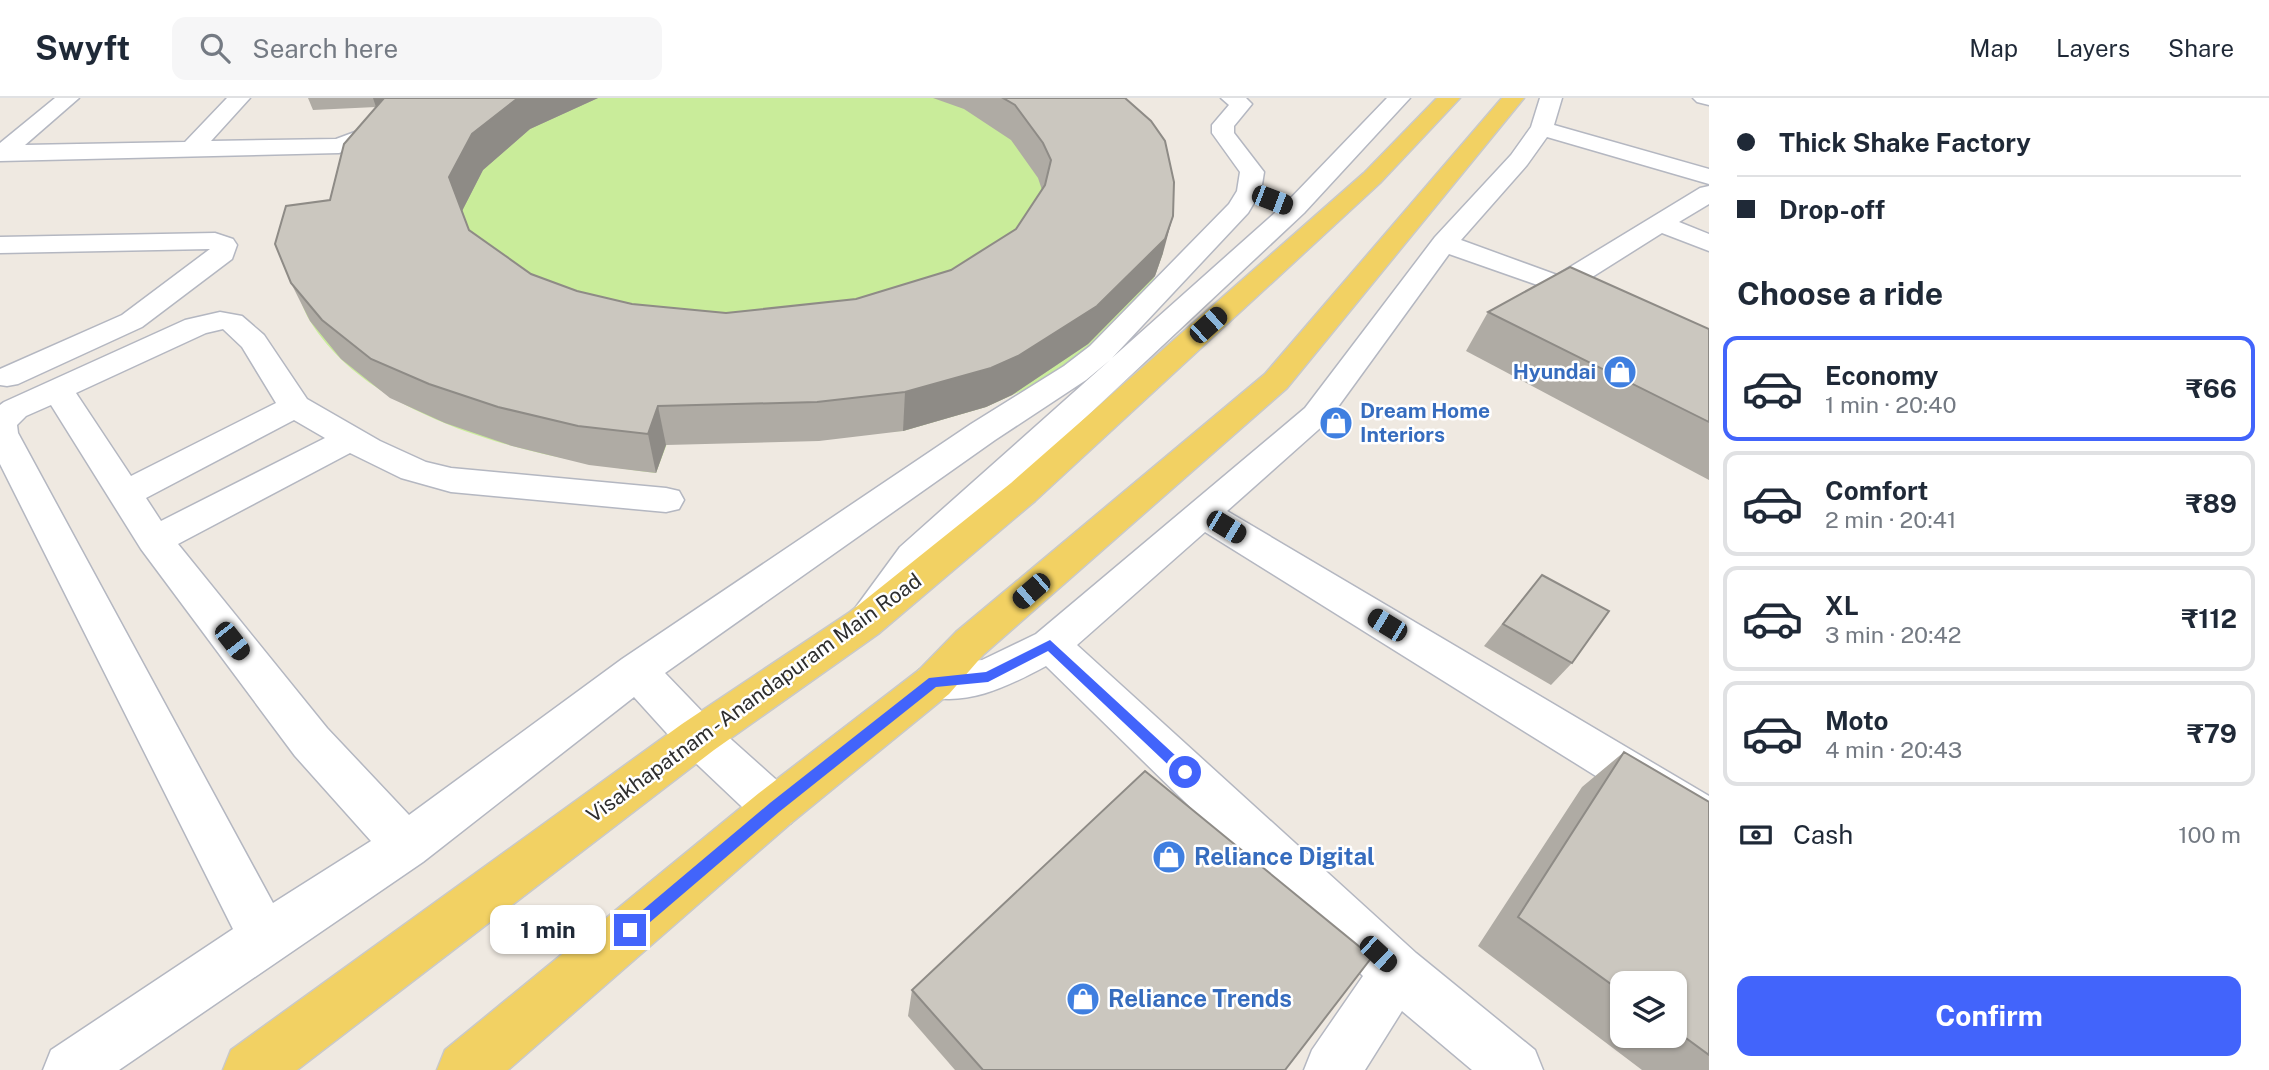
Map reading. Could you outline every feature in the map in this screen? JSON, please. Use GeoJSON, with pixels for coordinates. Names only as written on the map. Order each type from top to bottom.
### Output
{"type":"FeatureCollection","features":[{"type":"Feature","properties":{"kind":"main road","name":"Visakhapatnam - Anandapuram Main Road"},"geometry":{"type":"LineString","coordinates":[[251,1070],[698,737],[864,622],[1023,492],[1372,178],[1449,98]]}},
{"type":"Feature","properties":{"kind":"main road"},"geometry":{"type":"LineString","coordinates":[[465,1070],[775,808],[934,682],[970,643],[1276,381],[1513,98]]}},
{"type":"Feature","properties":{"kind":"street"},"geometry":{"type":"LineString","coordinates":[[1,153],[68,98]]}},
{"type":"Feature","properties":{"kind":"street"},"geometry":{"type":"LineString","coordinates":[[191,149],[239,98]]}},
{"type":"Feature","properties":{"kind":"street"},"geometry":{"type":"LineString","coordinates":[[1,153],[339,146],[371,134],[397,98]]}},
{"type":"Feature","properties":{"kind":"street"},"geometry":{"type":"LineString","coordinates":[[864,622],[892,589],[913,557],[1295,208],[1399,98]]}},
{"type":"Feature","properties":{"kind":"street"},"geometry":{"type":"LineString","coordinates":[[71,1070],[406,845],[637,671],[983,432],[1075,373],[1101,352],[1238,208],[1249,191],[1252,172],[1223,133],[1223,125],[1241,104],[1237,99]]}},
{"type":"Feature","properties":{"kind":"street"},"geometry":{"type":"LineString","coordinates":[[934,682],[988,677],[1050,645],[1316,415],[1444,243],[1519,160],[1547,113],[1709,177]]}},
{"type":"Feature","properties":{"kind":"street"},"geometry":{"type":"LineString","coordinates":[[1249,191],[1295,208]]}},
{"type":"Feature","properties":{"kind":"street"},"geometry":{"type":"LineString","coordinates":[[1444,243],[1573,290],[1661,224],[1709,193]]}},
{"type":"Feature","properties":{"kind":"street"},"geometry":{"type":"LineString","coordinates":[[1661,224],[1709,243]]}},
{"type":"Feature","properties":{"kind":"street"},"geometry":{"type":"LineString","coordinates":[[0,245],[215,241],[224,246],[223,253],[132,321],[2,379]]}},
{"type":"Feature","properties":{"kind":"street"},"geometry":{"type":"LineString","coordinates":[[264,938],[1,433],[1,422],[15,410],[202,324],[230,321],[249,339],[295,406],[382,460],[440,478],[666,500]]}},
{"type":"Feature","properties":{"kind":"street"},"geometry":{"type":"LineString","coordinates":[[58,390],[154,540],[311,742],[406,845]]}},
{"type":"Feature","properties":{"kind":"street"},"geometry":{"type":"LineString","coordinates":[[125,494],[295,406]]}},
{"type":"Feature","properties":{"kind":"street"},"geometry":{"type":"LineString","coordinates":[[154,540],[349,440]]}},
{"type":"Feature","properties":{"kind":"street"},"geometry":{"type":"LineString","coordinates":[[1202,513],[1709,821]]}},
{"type":"Feature","properties":{"kind":"street"},"geometry":{"type":"LineString","coordinates":[[1050,645],[1397,972],[1515,1070]]}},
{"type":"Feature","properties":{"kind":"street"},"geometry":{"type":"LineString","coordinates":[[637,671],[698,737],[775,808]]}},
{"type":"Feature","properties":{"kind":"street"},"geometry":{"type":"LineString","coordinates":[[1332,1070],[1397,972]]}},
{"type":"Feature","properties":{"kind":"green space"},"geometry":{"type":"Polygon","coordinates":[[[467,98],[1069,98],[1164,221],[1163,253],[1146,300],[1057,375],[986,407],[903,431],[668,441],[656,473],[564,458],[515,447],[465,431],[418,411],[375,387],[339,357],[310,321],[294,282],[467,98]]]}},
{"type":"Feature","properties":{"kind":"building"},"geometry":{"type":"Polygon","coordinates":[[[384,98],[518,98],[472,134],[449,177],[469,230],[531,274],[577,291],[632,304],[726,313],[856,299],[951,270],[1016,229],[1045,185],[1051,160],[1043,143],[1015,105],[1003,98],[1125,98],[1151,121],[1165,141],[1174,182],[1173,216],[1165,239],[1097,306],[1018,356],[991,368],[905,392],[817,402],[658,406],[648,434],[578,426],[498,407],[429,384],[371,359],[322,320],[291,283],[275,244],[286,206],[330,200],[344,144],[384,98]]]}},
{"type":"Feature","properties":{"kind":"building"},"geometry":{"type":"Polygon","coordinates":[[[1570,267],[1709,329],[1709,422],[1488,312],[1570,267]]]}},
{"type":"Feature","properties":{"kind":"building"},"geometry":{"type":"Polygon","coordinates":[[[1542,575],[1609,611],[1572,663],[1503,624],[1542,575]]]}},
{"type":"Feature","properties":{"kind":"building"},"geometry":{"type":"Polygon","coordinates":[[[1624,752],[1709,802],[1709,1055],[1687,1039],[1687,971],[1610,971],[1610,983],[1518,917],[1624,752]]]}},
{"type":"Feature","properties":{"kind":"building"},"geometry":{"type":"Polygon","coordinates":[[[1145,771],[1372,957],[1285,1070],[983,1070],[912,990],[1145,771]]]}},
{"type":"Feature","properties":{"kind":"place","name":"Hyundai"},"geometry":{"type":"Point","coordinates":[1620,372]}},
{"type":"Feature","properties":{"kind":"place","name":"Dream Home Interiors"},"geometry":{"type":"Point","coordinates":[1336,423]}},
{"type":"Feature","properties":{"kind":"place","name":"Reliance Digital"},"geometry":{"type":"Point","coordinates":[1169,857]}},
{"type":"Feature","properties":{"kind":"place","name":"Reliance Trends"},"geometry":{"type":"Point","coordinates":[1083,999]}},
{"type":"Feature","properties":{"kind":"route"},"geometry":{"type":"LineString","coordinates":[[630,930],[775,808],[934,682],[988,677],[1050,645],[1185,772]]}}]}
